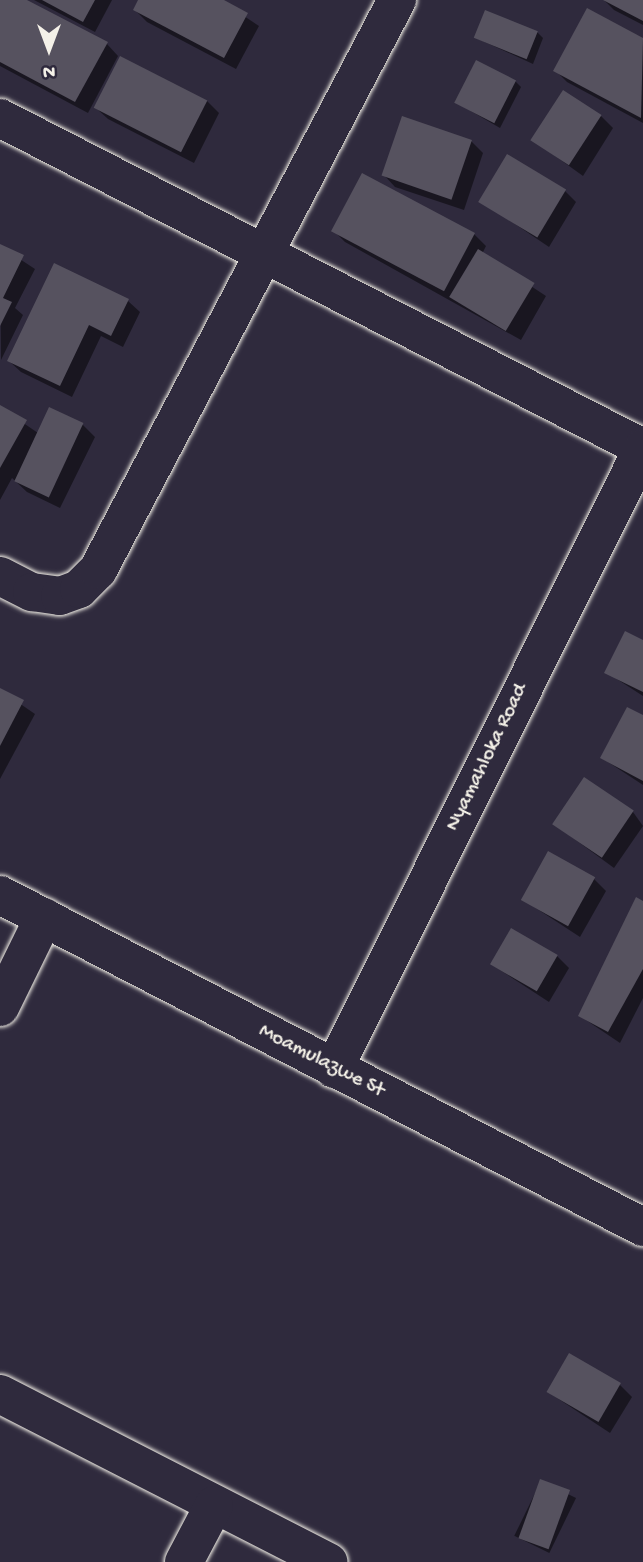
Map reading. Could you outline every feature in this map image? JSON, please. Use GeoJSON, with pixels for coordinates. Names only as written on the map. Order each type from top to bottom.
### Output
{"type":"FeatureCollection","features":[{"type":"Feature","properties":{"kind":"street"},"geometry":{"type":"LineString","coordinates":[[0,576],[32,592],[60,596],[79,589],[98,570],[397,0]]}},
{"type":"Feature","properties":{"kind":"street"},"geometry":{"type":"LineString","coordinates":[[0,118],[643,448]]}},
{"type":"Feature","properties":{"kind":"street","name":"Nyamahloka Road"},"geometry":{"type":"LineString","coordinates":[[334,1069],[643,448]]}},
{"type":"Feature","properties":{"kind":"street","name":"Moamulazwe St"},"geometry":{"type":"LineString","coordinates":[[0,895],[643,1227]]}},
{"type":"Feature","properties":{"kind":"street"},"geometry":{"type":"LineString","coordinates":[[0,1007],[44,918]]}},
{"type":"Feature","properties":{"kind":"street"},"geometry":{"type":"LineString","coordinates":[[0,1394],[328,1562]]}},
{"type":"Feature","properties":{"kind":"street"},"geometry":{"type":"LineString","coordinates":[[184,1562],[214,1504]]}},
{"type":"Feature","properties":{"kind":"building"},"geometry":{"type":"Polygon","coordinates":[[[0,0],[27,0],[108,42],[75,102],[0,62],[0,0]]]}},
{"type":"Feature","properties":{"kind":"building"},"geometry":{"type":"Polygon","coordinates":[[[42,0],[95,0],[83,22],[42,0]]]}},
{"type":"Feature","properties":{"kind":"building"},"geometry":{"type":"Polygon","coordinates":[[[138,0],[224,0],[248,13],[224,58],[133,10],[138,0]]]}},
{"type":"Feature","properties":{"kind":"building"},"geometry":{"type":"Polygon","coordinates":[[[603,0],[643,0],[643,21],[603,0]]]}},
{"type":"Feature","properties":{"kind":"building"},"geometry":{"type":"Polygon","coordinates":[[[587,8],[643,38],[641,118],[553,71],[587,8]]]}},
{"type":"Feature","properties":{"kind":"building"},"geometry":{"type":"Polygon","coordinates":[[[485,10],[538,31],[527,59],[474,38],[485,10]]]}},
{"type":"Feature","properties":{"kind":"building"},"geometry":{"type":"Polygon","coordinates":[[[120,56],[207,100],[181,152],[94,108],[120,56]]]}},
{"type":"Feature","properties":{"kind":"building"},"geometry":{"type":"Polygon","coordinates":[[[476,60],[516,80],[494,123],[454,103],[476,60]]]}},
{"type":"Feature","properties":{"kind":"building"},"geometry":{"type":"Polygon","coordinates":[[[563,90],[602,115],[569,165],[530,140],[563,90]]]}},
{"type":"Feature","properties":{"kind":"building"},"geometry":{"type":"Polygon","coordinates":[[[402,116],[472,140],[451,200],[381,176],[402,116]]]}},
{"type":"Feature","properties":{"kind":"building"},"geometry":{"type":"Polygon","coordinates":[[[507,154],[566,190],[537,238],[478,202],[507,154]]]}},
{"type":"Feature","properties":{"kind":"building"},"geometry":{"type":"Polygon","coordinates":[[[362,173],[475,233],[444,291],[331,231],[362,173]]]}},
{"type":"Feature","properties":{"kind":"building"},"geometry":{"type":"Polygon","coordinates":[[[0,244],[24,255],[3,298],[12,302],[0,326],[0,244]]]}},
{"type":"Feature","properties":{"kind":"building"},"geometry":{"type":"Polygon","coordinates":[[[478,249],[535,283],[506,331],[449,297],[478,249]]]}},
{"type":"Feature","properties":{"kind":"building"},"geometry":{"type":"Polygon","coordinates":[[[54,263],[129,299],[111,336],[89,325],[60,386],[7,361],[54,263]]]}},
{"type":"Feature","properties":{"kind":"building"},"geometry":{"type":"Polygon","coordinates":[[[0,405],[27,420],[0,468],[0,405]]]}},
{"type":"Feature","properties":{"kind":"building"},"geometry":{"type":"Polygon","coordinates":[[[49,407],[83,423],[49,497],[14,481],[49,407]]]}},
{"type":"Feature","properties":{"kind":"building"},"geometry":{"type":"Polygon","coordinates":[[[625,631],[643,640],[643,692],[604,673],[625,631]]]}},
{"type":"Feature","properties":{"kind":"building"},"geometry":{"type":"Polygon","coordinates":[[[0,688],[24,700],[0,746],[0,688]]]}},
{"type":"Feature","properties":{"kind":"building"},"geometry":{"type":"Polygon","coordinates":[[[627,707],[643,715],[643,781],[600,758],[627,707]]]}},
{"type":"Feature","properties":{"kind":"building"},"geometry":{"type":"Polygon","coordinates":[[[584,777],[634,811],[602,858],[552,824],[584,777]]]}},
{"type":"Feature","properties":{"kind":"building"},"geometry":{"type":"Polygon","coordinates":[[[548,851],[595,877],[568,926],[521,900],[548,851]]]}},
{"type":"Feature","properties":{"kind":"building"},"geometry":{"type":"Polygon","coordinates":[[[636,897],[643,901],[643,969],[608,1032],[578,1016],[636,897]]]}},
{"type":"Feature","properties":{"kind":"building"},"geometry":{"type":"Polygon","coordinates":[[[511,928],[558,955],[537,991],[490,964],[511,928]]]}},
{"type":"Feature","properties":{"kind":"building"},"geometry":{"type":"Polygon","coordinates":[[[569,1353],[621,1383],[598,1422],[546,1392],[569,1353]]]}},
{"type":"Feature","properties":{"kind":"building"},"geometry":{"type":"Polygon","coordinates":[[[540,1479],[570,1490],[549,1549],[518,1538],[540,1479]]]}}]}
